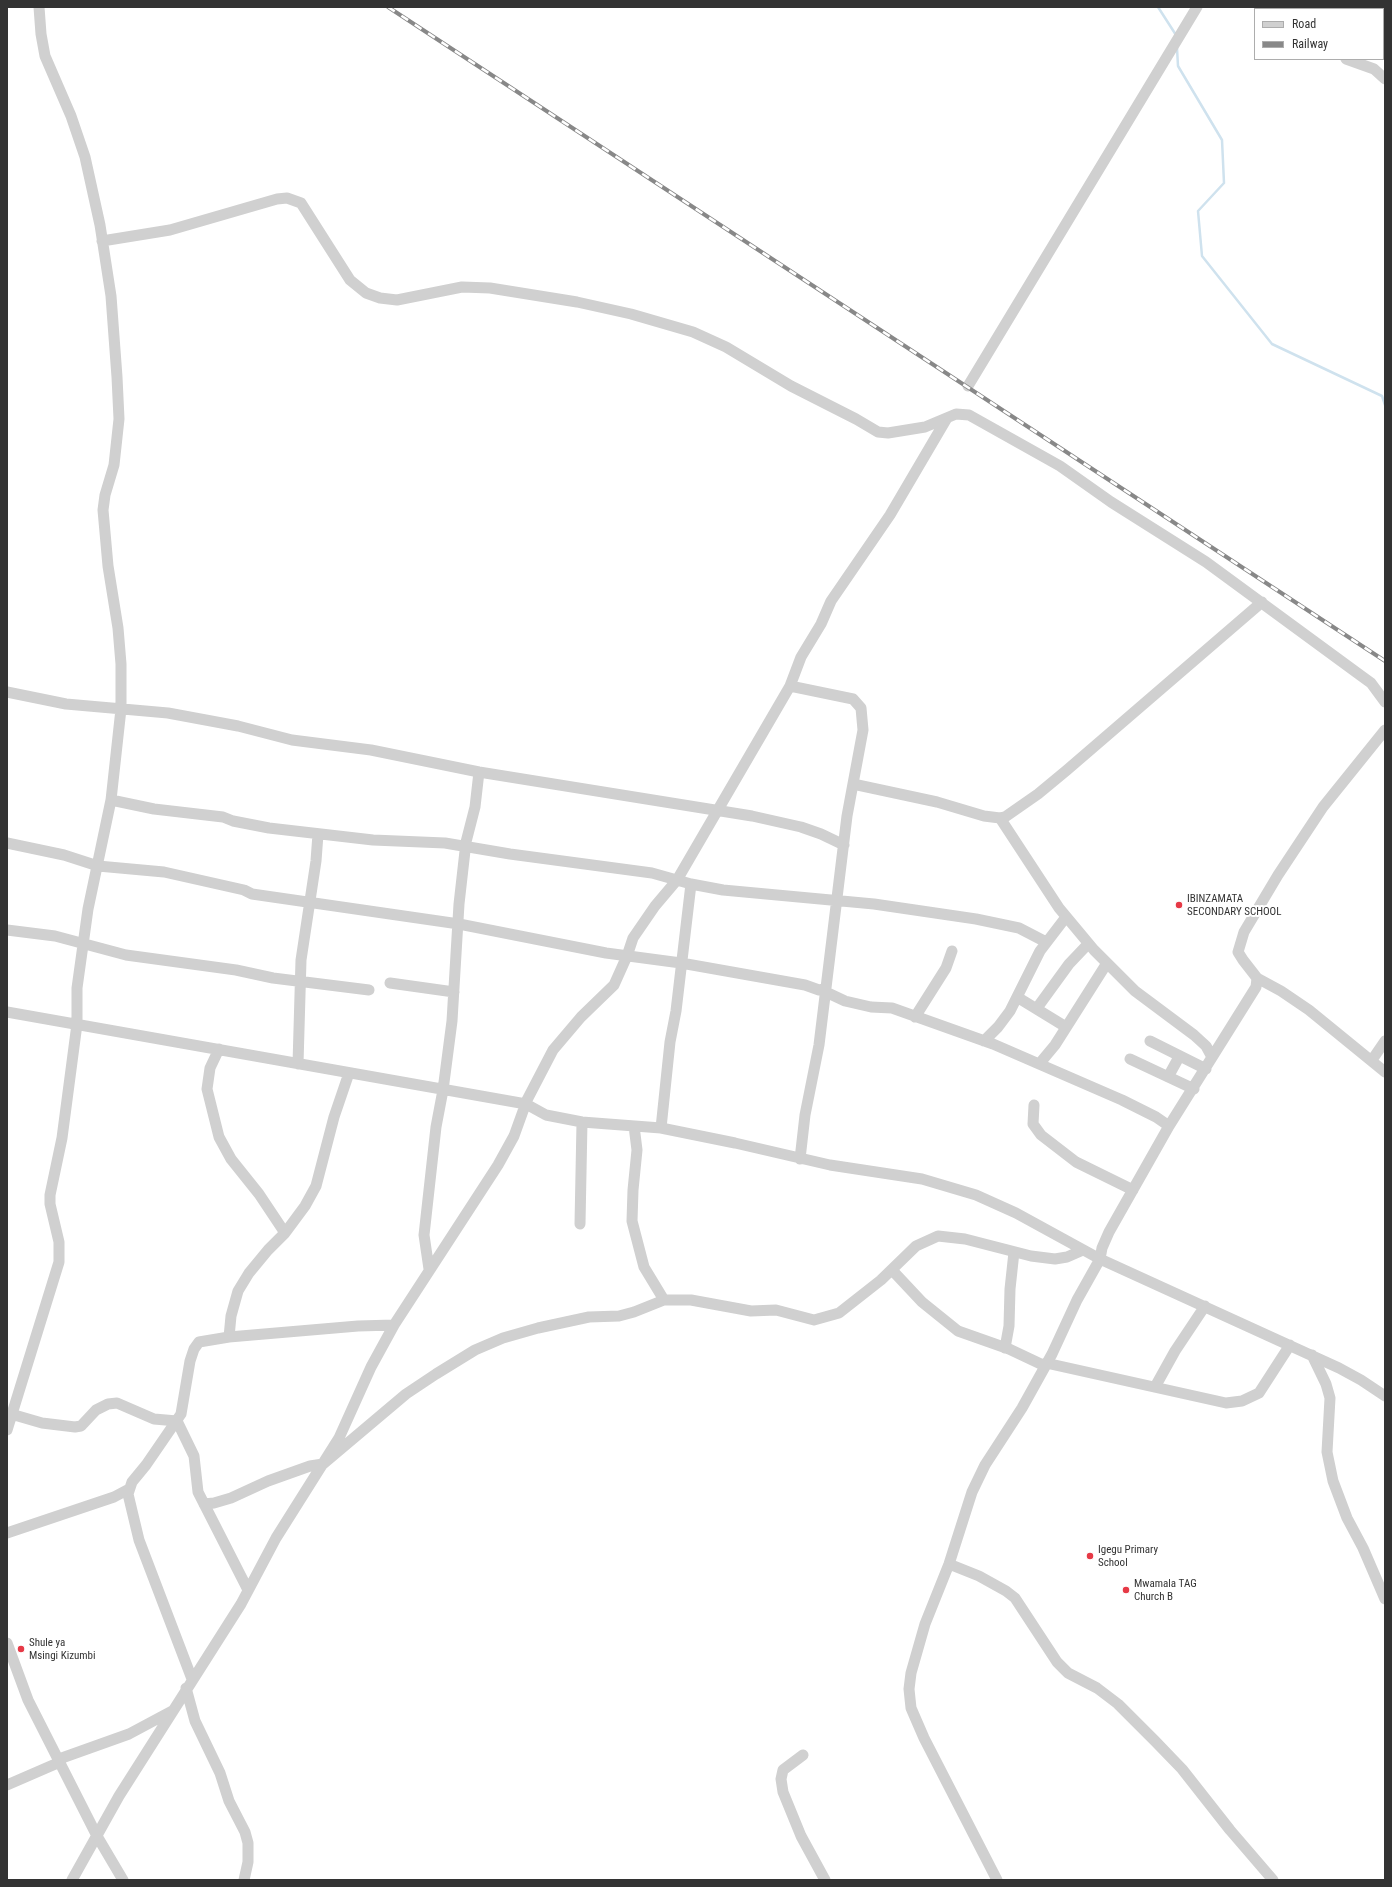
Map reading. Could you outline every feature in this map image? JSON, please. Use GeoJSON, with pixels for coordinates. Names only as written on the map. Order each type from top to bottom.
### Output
{"type":"FeatureCollection","features":[{"type":"Feature","properties":{"kind":"street"},"geometry":{"type":"LineString","coordinates":[[7,1430],[59,1262],[59,1242],[50,1198],[62,1138],[77,1024],[77,988],[83,942],[88,909],[111,800],[121,709],[121,664],[118,628],[108,566],[103,510],[105,495],[114,465],[119,420],[111,296],[102,241],[85,157],[71,116],[46,56],[41,34],[39,7]]}},
{"type":"Feature","properties":{"kind":"street"},"geometry":{"type":"LineString","coordinates":[[968,386],[1197,7]]}},
{"type":"Feature","properties":{"kind":"street"},"geometry":{"type":"LineString","coordinates":[[1349,60],[1374,69],[1385,78]]}},
{"type":"Feature","properties":{"kind":"street"},"geometry":{"type":"LineString","coordinates":[[102,241],[170,230],[277,199],[295,200],[301,204],[350,280],[366,293],[380,298],[397,300],[462,287],[490,288],[577,302],[632,314],[693,332],[726,347],[792,386],[878,432],[888,433],[925,427],[959,414],[969,415],[1053,462],[1111,502],[1206,562],[1371,683],[1385,702]]}},
{"type":"Feature","properties":{"kind":"street"},"geometry":{"type":"LineString","coordinates":[[72,1880],[172,1710],[248,1590],[276,1538],[339,1438],[365,1379],[394,1325],[498,1164],[514,1136],[526,1104],[553,1050],[581,1017],[614,985],[628,956],[633,938],[655,906],[677,880],[790,686],[801,657],[821,624],[831,601],[886,521],[947,418]]}},
{"type":"Feature","properties":{"kind":"street"},"geometry":{"type":"LineString","coordinates":[[853,784],[937,802],[984,816],[1000,818],[1016,811],[1221,639],[1262,602]]}},
{"type":"Feature","properties":{"kind":"street"},"geometry":{"type":"LineString","coordinates":[[790,686],[853,698],[861,708],[864,730],[847,816],[837,901],[824,989],[819,1044],[805,1115],[800,1159]]}},
{"type":"Feature","properties":{"kind":"street"},"geometry":{"type":"LineString","coordinates":[[7,692],[66,704],[168,713],[212,721],[292,740],[371,750],[479,772],[752,816],[801,827],[821,834],[844,845]]}},
{"type":"Feature","properties":{"kind":"street"},"geometry":{"type":"LineString","coordinates":[[1385,730],[1324,807],[1278,875],[1244,932],[1238,952],[1257,978],[1295,1000],[1372,1060],[1385,1072]]}},
{"type":"Feature","properties":{"kind":"street"},"geometry":{"type":"LineString","coordinates":[[429,1269],[424,1235],[436,1127],[443,1090],[454,992],[458,924],[466,848],[475,806],[479,772]]}},
{"type":"Feature","properties":{"kind":"street"},"geometry":{"type":"LineString","coordinates":[[111,800],[154,809],[223,817],[233,821],[269,828],[373,840],[445,843],[466,848],[652,873],[692,884],[724,890],[874,904],[1008,924],[1032,933],[1046,942]]}},
{"type":"Feature","properties":{"kind":"street"},"geometry":{"type":"LineString","coordinates":[[1000,818],[1066,917],[1088,944],[1135,991],[1194,1035],[1206,1046],[1212,1057]]}},
{"type":"Feature","properties":{"kind":"street"},"geometry":{"type":"LineString","coordinates":[[298,1064],[299,980],[308,903],[316,861],[318,834]]}},
{"type":"Feature","properties":{"kind":"street"},"geometry":{"type":"LineString","coordinates":[[7,843],[64,855],[98,866],[164,872],[244,890],[252,894],[458,924],[628,956],[681,962],[805,985],[819,990],[824,989]]}},
{"type":"Feature","properties":{"kind":"street"},"geometry":{"type":"LineString","coordinates":[[661,1128],[692,884]]}},
{"type":"Feature","properties":{"kind":"street"},"geometry":{"type":"LineString","coordinates":[[984,1041],[998,1027],[1017,997],[1046,942],[1066,917]]}},
{"type":"Feature","properties":{"kind":"street"},"geometry":{"type":"LineString","coordinates":[[7,930],[56,936],[83,942],[126,955],[236,970],[273,978],[299,980],[369,990]]}},
{"type":"Feature","properties":{"kind":"street"},"geometry":{"type":"LineString","coordinates":[[1036,1008],[1069,964],[1088,944]]}},
{"type":"Feature","properties":{"kind":"street"},"geometry":{"type":"LineString","coordinates":[[915,1017],[946,968],[952,951]]}},
{"type":"Feature","properties":{"kind":"street"},"geometry":{"type":"LineString","coordinates":[[1040,1063],[1066,1027],[1107,963]]}},
{"type":"Feature","properties":{"kind":"street"},"geometry":{"type":"LineString","coordinates":[[997,1880],[924,1738],[911,1708],[909,1688],[918,1646],[950,1564],[968,1504],[981,1474],[1022,1408],[1046,1364],[1100,1259],[1102,1248],[1109,1232],[1169,1126],[1194,1089],[1212,1057],[1256,987],[1257,978]]}},
{"type":"Feature","properties":{"kind":"street"},"geometry":{"type":"LineString","coordinates":[[390,982],[454,992]]}},
{"type":"Feature","properties":{"kind":"street"},"geometry":{"type":"LineString","coordinates":[[824,989],[828,993],[845,1001],[871,1007],[892,1008],[1040,1063],[1139,1108],[1169,1126]]}},
{"type":"Feature","properties":{"kind":"street"},"geometry":{"type":"LineString","coordinates":[[1017,997],[1066,1027]]}},
{"type":"Feature","properties":{"kind":"street"},"geometry":{"type":"LineString","coordinates":[[7,1012],[163,1041],[219,1049],[526,1104],[546,1115],[582,1122],[661,1128],[735,1143],[800,1159],[922,1179],[976,1195],[1044,1227],[1100,1259],[1312,1355],[1384,1393]]}},
{"type":"Feature","properties":{"kind":"street"},"geometry":{"type":"LineString","coordinates":[[1150,1041],[1206,1069]]}},
{"type":"Feature","properties":{"kind":"street"},"geometry":{"type":"LineString","coordinates":[[1372,1060],[1385,1041]]}},
{"type":"Feature","properties":{"kind":"street"},"geometry":{"type":"LineString","coordinates":[[219,1049],[210,1068],[207,1089],[219,1137],[231,1159],[259,1194],[285,1233]]}},
{"type":"Feature","properties":{"kind":"street"},"geometry":{"type":"LineString","coordinates":[[1168,1077],[1180,1057]]}},
{"type":"Feature","properties":{"kind":"street"},"geometry":{"type":"LineString","coordinates":[[1130,1059],[1194,1089]]}},
{"type":"Feature","properties":{"kind":"street"},"geometry":{"type":"LineString","coordinates":[[229,1337],[231,1316],[238,1291],[249,1273],[268,1250],[285,1233],[305,1206],[316,1186],[334,1117],[349,1073]]}},
{"type":"Feature","properties":{"kind":"street"},"geometry":{"type":"LineString","coordinates":[[1034,1105],[1033,1124],[1041,1135],[1076,1162],[1133,1190]]}},
{"type":"Feature","properties":{"kind":"street"},"geometry":{"type":"LineString","coordinates":[[580,1224],[582,1122]]}},
{"type":"Feature","properties":{"kind":"street"},"geometry":{"type":"LineString","coordinates":[[634,1126],[637,1150],[632,1221],[644,1267],[664,1300]]}},
{"type":"Feature","properties":{"kind":"street"},"geometry":{"type":"LineString","coordinates":[[204,1504],[231,1498],[268,1481],[310,1466],[323,1464],[406,1394],[475,1350],[503,1338],[538,1328],[589,1317],[619,1316],[634,1312],[664,1300],[691,1300],[751,1311],[776,1310],[814,1320],[839,1313],[892,1270],[916,1246],[938,1236],[965,1238],[1031,1256],[1055,1259],[1067,1257],[1084,1250]]}},
{"type":"Feature","properties":{"kind":"street"},"geometry":{"type":"LineString","coordinates":[[1005,1348],[1009,1326],[1010,1289],[1014,1252]]}},
{"type":"Feature","properties":{"kind":"street"},"geometry":{"type":"LineString","coordinates":[[892,1270],[922,1302],[958,1331],[1046,1364],[1226,1403],[1242,1401],[1256,1395],[1262,1390],[1290,1345]]}},
{"type":"Feature","properties":{"kind":"street"},"geometry":{"type":"LineString","coordinates":[[1155,1387],[1175,1351],[1205,1306]]}},
{"type":"Feature","properties":{"kind":"street"},"geometry":{"type":"LineString","coordinates":[[244,1880],[248,1862],[248,1844],[245,1832],[229,1801],[220,1773],[195,1721],[189,1683],[139,1540],[129,1503],[129,1489],[132,1482],[177,1421],[185,1402],[190,1361],[196,1345],[199,1342],[229,1337],[358,1326],[394,1325]]}},
{"type":"Feature","properties":{"kind":"street"},"geometry":{"type":"LineString","coordinates":[[1312,1355],[1326,1384],[1330,1398],[1327,1452],[1333,1481],[1347,1518],[1363,1548],[1385,1599]]}},
{"type":"Feature","properties":{"kind":"street"},"geometry":{"type":"LineString","coordinates":[[11,1414],[42,1423],[75,1427],[81,1426],[96,1410],[108,1404],[117,1403],[154,1419],[177,1421]]}},
{"type":"Feature","properties":{"kind":"street"},"geometry":{"type":"LineString","coordinates":[[177,1421],[194,1456],[196,1480],[204,1504],[248,1590]]}},
{"type":"Feature","properties":{"kind":"street"},"geometry":{"type":"LineString","coordinates":[[7,1533],[114,1497],[129,1489]]}},
{"type":"Feature","properties":{"kind":"street"},"geometry":{"type":"LineString","coordinates":[[950,1564],[985,1580],[1006,1591],[1015,1598],[1057,1662],[1068,1673],[1097,1688],[1118,1704],[1155,1741],[1182,1769],[1230,1830],[1273,1880]]}},
{"type":"Feature","properties":{"kind":"street"},"geometry":{"type":"LineString","coordinates":[[7,1643],[28,1700],[97,1836],[123,1880]]}},
{"type":"Feature","properties":{"kind":"street"},"geometry":{"type":"LineString","coordinates":[[7,1666],[18,1671]]}},
{"type":"Feature","properties":{"kind":"street"},"geometry":{"type":"LineString","coordinates":[[7,1785],[59,1760],[129,1734],[172,1710]]}},
{"type":"Feature","properties":{"kind":"street"},"geometry":{"type":"LineString","coordinates":[[803,1755],[784,1770],[781,1779],[783,1792],[801,1836],[825,1880]]}},
{"type":"Feature","properties":{"kind":"waterway"},"geometry":{"type":"LineString","coordinates":[[1158,7],[1176,35]]}},
{"type":"Feature","properties":{"kind":"waterway"},"geometry":{"type":"LineString","coordinates":[[1177,48],[1178,66],[1222,140],[1224,183],[1198,211],[1202,256],[1272,344],[1382,396],[1385,405]]}},
{"type":"Feature","properties":{"kind":"railway"},"geometry":{"type":"LineString","coordinates":[[388,7],[1385,661]]}},
{"type":"Feature","properties":{"kind":"place","name":"IBINZAMATA SECONDARY SCHOOL"},"geometry":{"type":"Point","coordinates":[1179,905]}},
{"type":"Feature","properties":{"kind":"place","name":"Igegu Primary School"},"geometry":{"type":"Point","coordinates":[1090,1556]}},
{"type":"Feature","properties":{"kind":"place","name":"Mwamala TAG Church B"},"geometry":{"type":"Point","coordinates":[1126,1590]}},
{"type":"Feature","properties":{"kind":"place","name":"Shule ya Msingi Kizumbi"},"geometry":{"type":"Point","coordinates":[21,1649]}}]}
